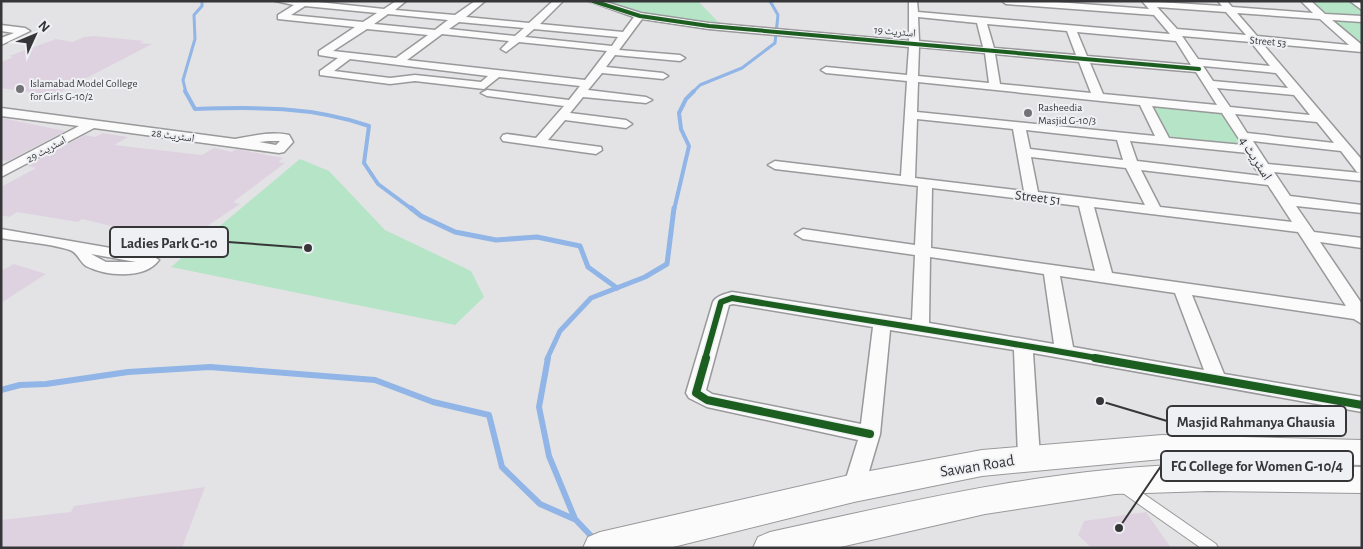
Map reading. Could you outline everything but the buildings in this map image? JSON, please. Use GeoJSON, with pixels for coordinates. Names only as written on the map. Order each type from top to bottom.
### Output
{"type":"FeatureCollection","features":[{"type":"Feature","properties":{"kind":"main road","name":"Sawan Road"},"geometry":{"type":"LineString","coordinates":[[600,548],[854,488],[982,463],[1029,457],[1162,447],[1362,453]]}},
{"type":"Feature","properties":{"kind":"main road"},"geometry":{"type":"LineString","coordinates":[[770,548],[1004,496],[1116,481],[1183,479],[1362,480]]}},
{"type":"Feature","properties":{"kind":"street"},"geometry":{"type":"LineString","coordinates":[[279,1],[306,2],[385,12],[625,35]]}},
{"type":"Feature","properties":{"kind":"street"},"geometry":{"type":"LineString","coordinates":[[402,1],[322,51],[323,53],[496,74],[646,100]]}},
{"type":"Feature","properties":{"kind":"street"},"geometry":{"type":"LineString","coordinates":[[506,49],[559,1]]}},
{"type":"Feature","properties":{"kind":"street","name":"اسٹریٹ 19"},"geometry":{"type":"LineString","coordinates":[[593,1],[640,16],[709,26],[1082,58],[1196,65]]}},
{"type":"Feature","properties":{"kind":"street"},"geometry":{"type":"LineString","coordinates":[[908,180],[913,79],[913,1]]}},
{"type":"Feature","properties":{"kind":"street"},"geometry":{"type":"LineString","coordinates":[[1006,1],[1158,13]]}},
{"type":"Feature","properties":{"kind":"street"},"geometry":{"type":"LineString","coordinates":[[1222,1],[1362,169]]}},
{"type":"Feature","properties":{"kind":"street"},"geometry":{"type":"LineString","coordinates":[[1305,1],[1361,49]]}},
{"type":"Feature","properties":{"kind":"street"},"geometry":{"type":"LineString","coordinates":[[1354,1],[1362,8]]}},
{"type":"Feature","properties":{"kind":"street"},"geometry":{"type":"LineString","coordinates":[[306,2],[281,17],[517,39],[680,58]]}},
{"type":"Feature","properties":{"kind":"street"},"geometry":{"type":"LineString","coordinates":[[396,63],[478,2]]}},
{"type":"Feature","properties":{"kind":"street"},"geometry":{"type":"LineString","coordinates":[[1148,3],[1362,19]]}},
{"type":"Feature","properties":{"kind":"street","name":"اسٹریٹ 4"},"geometry":{"type":"LineString","coordinates":[[1148,3],[1176,35],[1210,84],[1261,167],[1360,316]]}},
{"type":"Feature","properties":{"kind":"street"},"geometry":{"type":"LineString","coordinates":[[912,14],[1176,35]]}},
{"type":"Feature","properties":{"kind":"street"},"geometry":{"type":"LineString","coordinates":[[539,142],[572,104],[640,16]]}},
{"type":"Feature","properties":{"kind":"street"},"geometry":{"type":"LineString","coordinates":[[980,20],[989,49],[994,85]]}},
{"type":"Feature","properties":{"kind":"street"},"geometry":{"type":"LineString","coordinates":[[1,28],[25,31],[1,42]]}},
{"type":"Feature","properties":{"kind":"street"},"geometry":{"type":"LineString","coordinates":[[1071,28],[1098,97]]}},
{"type":"Feature","properties":{"kind":"street","name":"Street 53"},"geometry":{"type":"LineString","coordinates":[[1176,35],[1361,49]]}},
{"type":"Feature","properties":{"kind":"street"},"geometry":{"type":"LineString","coordinates":[[348,56],[324,73],[390,81],[415,78],[572,104]]}},
{"type":"Feature","properties":{"kind":"street"},"geometry":{"type":"LineString","coordinates":[[1196,65],[1280,70]]}},
{"type":"Feature","properties":{"kind":"street"},"geometry":{"type":"LineString","coordinates":[[415,78],[427,66]]}},
{"type":"Feature","properties":{"kind":"street"},"geometry":{"type":"LineString","coordinates":[[598,69],[662,76]]}},
{"type":"Feature","properties":{"kind":"street"},"geometry":{"type":"LineString","coordinates":[[826,70],[994,85],[1320,119]]}},
{"type":"Feature","properties":{"kind":"street"},"geometry":{"type":"LineString","coordinates":[[486,89],[496,74]]}},
{"type":"Feature","properties":{"kind":"street"},"geometry":{"type":"LineString","coordinates":[[1210,84],[1298,92]]}},
{"type":"Feature","properties":{"kind":"street"},"geometry":{"type":"LineString","coordinates":[[1144,101],[1164,141]]}},
{"type":"Feature","properties":{"kind":"street","name":"اسٹریٹ 28"},"geometry":{"type":"LineString","coordinates":[[1,112],[279,149],[287,142],[285,138],[276,136],[236,143]]}},
{"type":"Feature","properties":{"kind":"street"},"geometry":{"type":"LineString","coordinates":[[911,115],[1252,150]]}},
{"type":"Feature","properties":{"kind":"street"},"geometry":{"type":"LineString","coordinates":[[562,116],[626,124]]}},
{"type":"Feature","properties":{"kind":"street","name":"اسٹریٹ 29"},"geometry":{"type":"LineString","coordinates":[[1,173],[92,124]]}},
{"type":"Feature","properties":{"kind":"street"},"geometry":{"type":"LineString","coordinates":[[1019,126],[1032,196]]}},
{"type":"Feature","properties":{"kind":"street"},"geometry":{"type":"LineString","coordinates":[[1122,136],[1130,164],[1156,211]]}},
{"type":"Feature","properties":{"kind":"street"},"geometry":{"type":"LineString","coordinates":[[1242,136],[1344,148]]}},
{"type":"Feature","properties":{"kind":"street"},"geometry":{"type":"LineString","coordinates":[[507,138],[596,150]]}},
{"type":"Feature","properties":{"kind":"street"},"geometry":{"type":"LineString","coordinates":[[1024,152],[1271,181]]}},
{"type":"Feature","properties":{"kind":"street","name":"Street 51"},"geometry":{"type":"LineString","coordinates":[[775,165],[1156,211],[1304,232],[1362,243]]}},
{"type":"Feature","properties":{"kind":"street"},"geometry":{"type":"LineString","coordinates":[[1261,167],[1362,176]]}},
{"type":"Feature","properties":{"kind":"street"},"geometry":{"type":"LineString","coordinates":[[920,327],[925,183]]}},
{"type":"Feature","properties":{"kind":"street"},"geometry":{"type":"LineString","coordinates":[[1283,200],[1362,209]]}},
{"type":"Feature","properties":{"kind":"street"},"geometry":{"type":"LineString","coordinates":[[1085,202],[1105,277]]}},
{"type":"Feature","properties":{"kind":"street"},"geometry":{"type":"LineString","coordinates":[[1,233],[78,247]]}},
{"type":"Feature","properties":{"kind":"street"},"geometry":{"type":"LineString","coordinates":[[803,234],[1181,288],[1360,316]]}},
{"type":"Feature","properties":{"kind":"street"},"geometry":{"type":"LineString","coordinates":[[1051,269],[1065,354]]}},
{"type":"Feature","properties":{"kind":"street"},"geometry":{"type":"LineString","coordinates":[[1181,288],[1216,380]]}},
{"type":"Feature","properties":{"kind":"street"},"geometry":{"type":"LineString","coordinates":[[870,434],[707,400],[696,393],[721,302],[726,298],[882,323],[920,327],[1362,405]]}},
{"type":"Feature","properties":{"kind":"street"},"geometry":{"type":"LineString","coordinates":[[854,488],[870,434],[882,323]]}},
{"type":"Feature","properties":{"kind":"street"},"geometry":{"type":"LineString","coordinates":[[1023,346],[1029,457]]}},
{"type":"Feature","properties":{"kind":"lane"},"geometry":{"type":"LineString","coordinates":[[1116,481],[1212,548]]}},
{"type":"Feature","properties":{"kind":"green space"},"geometry":{"type":"Polygon","coordinates":[[[607,1],[698,1],[719,23],[653,15],[607,1]]]}},
{"type":"Feature","properties":{"kind":"green space"},"geometry":{"type":"Polygon","coordinates":[[[1309,1],[1353,1],[1362,9],[1362,48],[1309,1]]]}},
{"type":"Feature","properties":{"kind":"green space"},"geometry":{"type":"Polygon","coordinates":[[[1147,102],[1223,110],[1248,149],[1168,139],[1147,102]]]}},
{"type":"Feature","properties":{"kind":"green space"},"geometry":{"type":"Polygon","coordinates":[[[300,159],[329,171],[385,230],[471,271],[484,297],[455,325],[171,267],[300,159]]]}},
{"type":"Feature","properties":{"kind":"waterway"},"geometry":{"type":"LineString","coordinates":[[186,93],[183,80],[195,39],[194,15],[202,6],[202,1]]}},
{"type":"Feature","properties":{"kind":"waterway"},"geometry":{"type":"LineString","coordinates":[[674,210],[689,146],[681,129],[679,113],[686,99],[700,85],[742,68],[775,43],[778,15],[770,1]]}},
{"type":"Feature","properties":{"kind":"waterway"},"geometry":{"type":"LineString","coordinates":[[186,93],[195,109],[261,108],[304,111],[347,119],[369,126],[364,163],[378,184],[413,210]]}},
{"type":"Feature","properties":{"kind":"waterway"},"geometry":{"type":"LineString","coordinates":[[411,208],[421,216],[455,232],[496,240],[537,237],[580,246],[588,267],[617,288]]}},
{"type":"Feature","properties":{"kind":"waterway"},"geometry":{"type":"LineString","coordinates":[[617,288],[645,277],[667,264],[674,208]]}},
{"type":"Feature","properties":{"kind":"waterway"},"geometry":{"type":"LineString","coordinates":[[547,359],[560,331],[591,298],[617,288]]}},
{"type":"Feature","properties":{"kind":"waterway"},"geometry":{"type":"LineString","coordinates":[[548,358],[539,407],[549,456],[575,519],[594,539]]}},
{"type":"Feature","properties":{"kind":"waterway"},"geometry":{"type":"LineString","coordinates":[[1,390],[20,385],[46,384],[128,372],[210,367],[375,380],[433,402],[489,415],[502,467],[540,504],[574,519]]}},
{"type":"Feature","properties":{"kind":"cycle path"},"geometry":{"type":"LineString","coordinates":[[593,1],[640,16],[709,26],[1199,69]]}},
{"type":"Feature","properties":{"kind":"cycle path"},"geometry":{"type":"LineString","coordinates":[[870,434],[707,400],[696,393],[721,302],[732,298],[882,323],[920,327],[1362,405]]}},
{"type":"Feature","properties":{"kind":"place","name":"Islamabad Model College for Girls G-10/2"},"geometry":{"type":"Point","coordinates":[20,89]}},
{"type":"Feature","properties":{"kind":"place","name":"Rasheedia Masjid G-10/3"},"geometry":{"type":"Point","coordinates":[1028,113]}},
{"type":"Feature","properties":{"kind":"place","name":"Ladies Park G-10"},"geometry":{"type":"Point","coordinates":[308,248]}},
{"type":"Feature","properties":{"kind":"place","name":"Masjid Rahmanya Ghausia"},"geometry":{"type":"Point","coordinates":[1100,401]}},
{"type":"Feature","properties":{"kind":"place","name":"FG College for Women G-10/4"},"geometry":{"type":"Point","coordinates":[1119,528]}}]}
